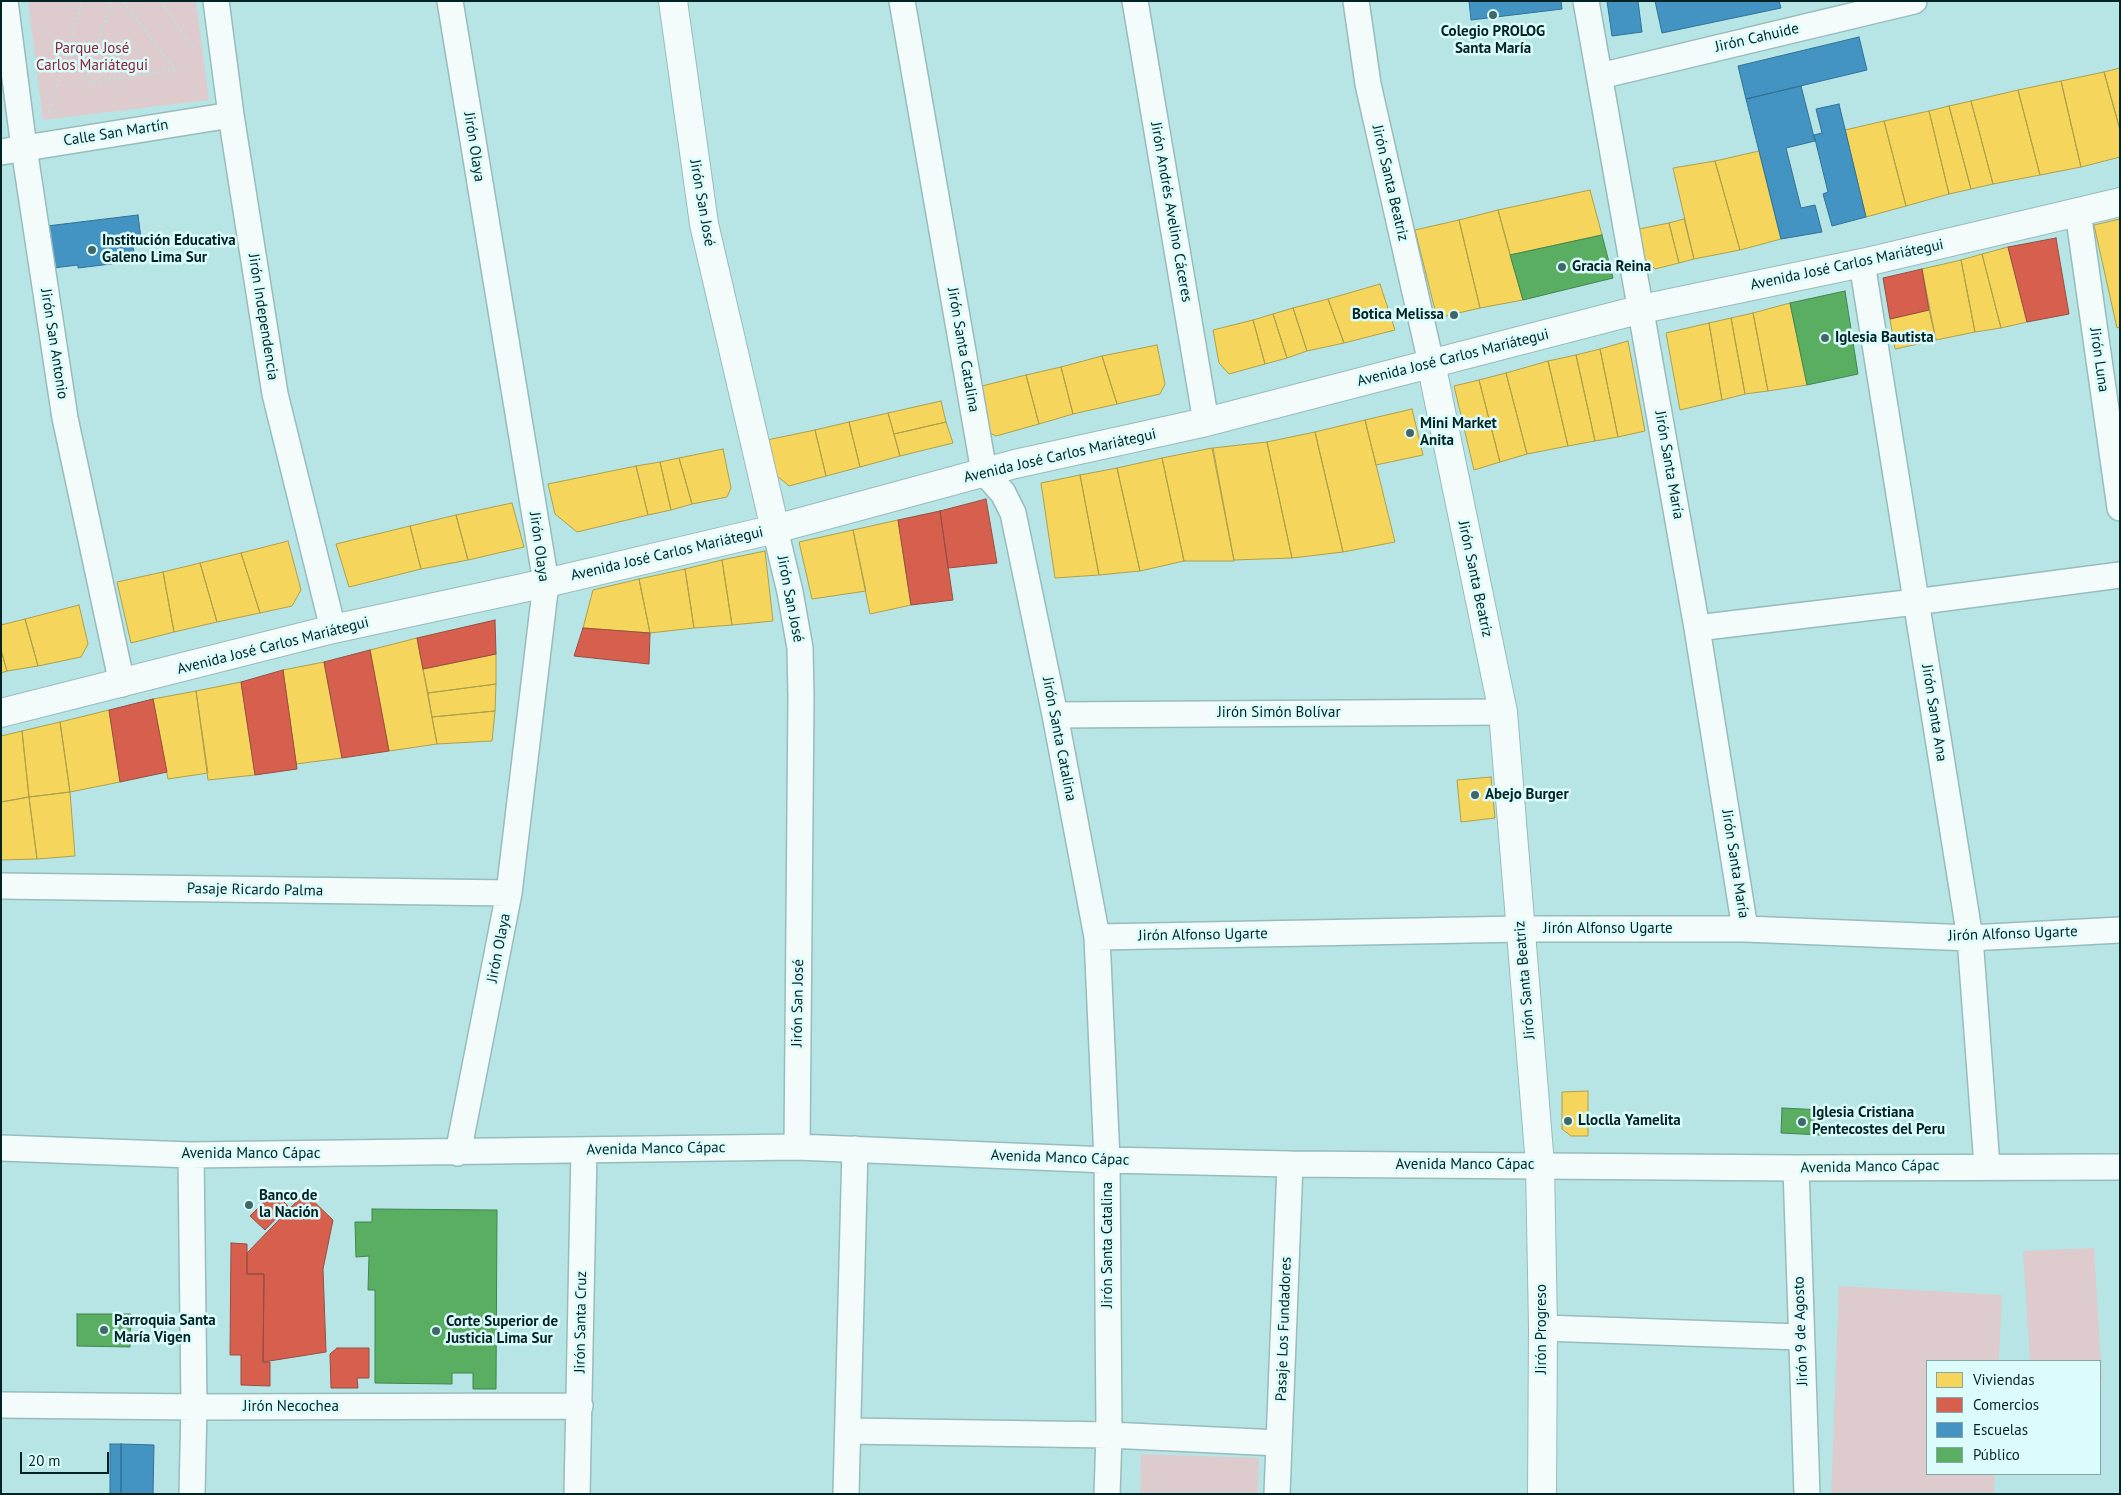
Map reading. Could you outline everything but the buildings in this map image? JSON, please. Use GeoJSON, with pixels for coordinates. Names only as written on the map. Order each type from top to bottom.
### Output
{"type":"FeatureCollection","features":[{"type":"Feature","properties":{"kind":"main road","name":"Jirón San José"},"geometry":{"type":"LineString","coordinates":[[672,1],[704,224],[775,529]]}},
{"type":"Feature","properties":{"kind":"main road","name":"Avenida José Carlos Mariátegui"},"geometry":{"type":"LineString","coordinates":[[1,713],[122,684],[333,629],[546,583],[775,529],[1015,464],[1206,422],[1642,309],[1862,263],[2120,202]]}},
{"type":"Feature","properties":{"kind":"main road","name":"Jirón Santa Beatriz"},"geometry":{"type":"LineString","coordinates":[[1430,363],[1502,712],[1540,1165]]}},
{"type":"Feature","properties":{"kind":"main road","name":"Jirón Progreso"},"geometry":{"type":"LineString","coordinates":[[1540,1165],[1543,1328],[1542,1494]]}},
{"type":"Feature","properties":{"kind":"street","name":"Jirón San Antonio"},"geometry":{"type":"LineString","coordinates":[[5,1],[13,150],[65,418],[122,684]]}},
{"type":"Feature","properties":{"kind":"street","name":"Jirón Independencia"},"geometry":{"type":"LineString","coordinates":[[216,1],[231,115],[275,394],[333,629]]}},
{"type":"Feature","properties":{"kind":"street","name":"Jirón Olaya"},"geometry":{"type":"LineString","coordinates":[[450,1],[546,583],[510,893],[458,1153]]}},
{"type":"Feature","properties":{"kind":"street","name":"Jirón Santa Catalina"},"geometry":{"type":"LineString","coordinates":[[902,1],[984,472],[1003,493],[1012,512],[1055,715],[1097,937],[1107,1160],[1109,1435],[1107,1494]]}},
{"type":"Feature","properties":{"kind":"street","name":"Jirón Andrés Avelino Cáceres"},"geometry":{"type":"LineString","coordinates":[[1135,1],[1206,422]]}},
{"type":"Feature","properties":{"kind":"street","name":"Jirón Santa Beatriz"},"geometry":{"type":"LineString","coordinates":[[1356,1],[1368,84],[1430,363]]}},
{"type":"Feature","properties":{"kind":"street","name":"Jirón Santa María"},"geometry":{"type":"LineString","coordinates":[[1586,1],[1697,628],[1745,929]]}},
{"type":"Feature","properties":{"kind":"street","name":"Jirón Cahuide"},"geometry":{"type":"LineString","coordinates":[[1600,76],[1914,1]]}},
{"type":"Feature","properties":{"kind":"street","name":"Calle San Martín"},"geometry":{"type":"LineString","coordinates":[[13,150],[231,115]]}},
{"type":"Feature","properties":{"kind":"street","name":"Jirón Luna"},"geometry":{"type":"LineString","coordinates":[[2078,212],[2109,360],[2120,508]]}},
{"type":"Feature","properties":{"kind":"street","name":"Jirón Santa Ana"},"geometry":{"type":"LineString","coordinates":[[1862,263],[1970,938],[1987,1166]]}},
{"type":"Feature","properties":{"kind":"street","name":"Jirón San José"},"geometry":{"type":"LineString","coordinates":[[775,529],[790,592],[800,648],[797,1147]]}},
{"type":"Feature","properties":{"kind":"street"},"geometry":{"type":"LineString","coordinates":[[1697,628],[2120,575]]}},
{"type":"Feature","properties":{"kind":"street","name":"Jirón Simón Bolívar"},"geometry":{"type":"LineString","coordinates":[[1055,715],[1502,712]]}},
{"type":"Feature","properties":{"kind":"street","name":"Pasaje Ricardo Palma"},"geometry":{"type":"LineString","coordinates":[[1,886],[510,893]]}},
{"type":"Feature","properties":{"kind":"street","name":"Jirón Alfonso Ugarte"},"geometry":{"type":"LineString","coordinates":[[1097,937],[1521,929],[1745,929],[1970,938],[2120,930]]}},
{"type":"Feature","properties":{"kind":"street","name":"Avenida Manco Cápac"},"geometry":{"type":"LineString","coordinates":[[1,1148],[191,1155],[458,1153],[797,1147],[1107,1160],[1290,1164],[1796,1168],[2120,1167]]}},
{"type":"Feature","properties":{"kind":"street"},"geometry":{"type":"LineString","coordinates":[[846,1494],[855,1149]]}},
{"type":"Feature","properties":{"kind":"street","name":"Jirón Santa Cruz"},"geometry":{"type":"LineString","coordinates":[[577,1494],[584,1150]]}},
{"type":"Feature","properties":{"kind":"street"},"geometry":{"type":"LineString","coordinates":[[191,1155],[194,1407],[192,1494]]}},
{"type":"Feature","properties":{"kind":"street","name":"Pasaje Los Fundadores"},"geometry":{"type":"LineString","coordinates":[[1277,1494],[1290,1164]]}},
{"type":"Feature","properties":{"kind":"street","name":"Jirón 9 de Agosto"},"geometry":{"type":"LineString","coordinates":[[1796,1168],[1807,1494]]}},
{"type":"Feature","properties":{"kind":"street"},"geometry":{"type":"LineString","coordinates":[[1543,1328],[1801,1337]]}},
{"type":"Feature","properties":{"kind":"street","name":"Jirón Necochea"},"geometry":{"type":"LineString","coordinates":[[1,1405],[194,1407],[580,1406]]}},
{"type":"Feature","properties":{"kind":"street"},"geometry":{"type":"LineString","coordinates":[[848,1431],[1109,1435],[1279,1443]]}},
{"type":"Feature","properties":{"kind":"path"},"geometry":{"type":"LineString","coordinates":[[50,113],[82,1]]}},
{"type":"Feature","properties":{"kind":"path"},"geometry":{"type":"LineString","coordinates":[[112,1],[85,83],[174,70],[122,1]]}},
{"type":"Feature","properties":{"kind":"path"},"geometry":{"type":"LineString","coordinates":[[160,1],[193,49]]}},
{"type":"Feature","properties":{"kind":"path"},"geometry":{"type":"LineString","coordinates":[[48,104],[50,113]]}},
{"type":"Feature","properties":{"kind":"path"},"geometry":{"type":"LineString","coordinates":[[50,113],[69,111]]}},
{"type":"Feature","properties":{"kind":"green space","name":"Parque José Carlos Mariátegui"},"geometry":{"type":"Polygon","coordinates":[[[28,1],[196,1],[209,100],[43,120],[28,1]]]}},
{"type":"Feature","properties":{"kind":"green space"},"geometry":{"type":"Polygon","coordinates":[[[2094,1248],[2101,1360],[2030,1360],[2023,1251],[2094,1248]]]}},
{"type":"Feature","properties":{"kind":"green space"},"geometry":{"type":"Polygon","coordinates":[[[1839,1286],[2002,1295],[1999,1360],[1926,1360],[1926,1475],[1995,1475],[1994,1494],[1831,1494],[1839,1286]]]}},
{"type":"Feature","properties":{"kind":"green space"},"geometry":{"type":"Polygon","coordinates":[[[1141,1454],[1259,1458],[1258,1494],[1140,1494],[1141,1454]]]}},
{"type":"Feature","properties":{"kind":"place","name":"Colegio PROLOG Santa María"},"geometry":{"type":"Point","coordinates":[1493,15]}},
{"type":"Feature","properties":{"kind":"place","name":"Institución Educativa Galeno Lima Sur"},"geometry":{"type":"Point","coordinates":[92,250]}},
{"type":"Feature","properties":{"kind":"place","name":"Gracia Reina"},"geometry":{"type":"Point","coordinates":[1562,267]}},
{"type":"Feature","properties":{"kind":"place","name":"Botica Melissa"},"geometry":{"type":"Point","coordinates":[1454,315]}},
{"type":"Feature","properties":{"kind":"place","name":"Iglesia Bautista"},"geometry":{"type":"Point","coordinates":[1825,338]}},
{"type":"Feature","properties":{"kind":"place","name":"Mini Market Anita"},"geometry":{"type":"Point","coordinates":[1410,433]}},
{"type":"Feature","properties":{"kind":"place","name":"Abejo Burger"},"geometry":{"type":"Point","coordinates":[1475,795]}},
{"type":"Feature","properties":{"kind":"place","name":"Lloclla Yamelita"},"geometry":{"type":"Point","coordinates":[1568,1121]}},
{"type":"Feature","properties":{"kind":"place","name":"Iglesia Cristiana Pentecostes del Peru"},"geometry":{"type":"Point","coordinates":[1802,1122]}},
{"type":"Feature","properties":{"kind":"place","name":"Banco de la Nación"},"geometry":{"type":"Point","coordinates":[249,1205]}},
{"type":"Feature","properties":{"kind":"place","name":"Parroquia Santa María Vigen"},"geometry":{"type":"Point","coordinates":[104,1330]}},
{"type":"Feature","properties":{"kind":"place","name":"Corte Superior de Justicia Lima Sur"},"geometry":{"type":"Point","coordinates":[436,1331]}}]}
